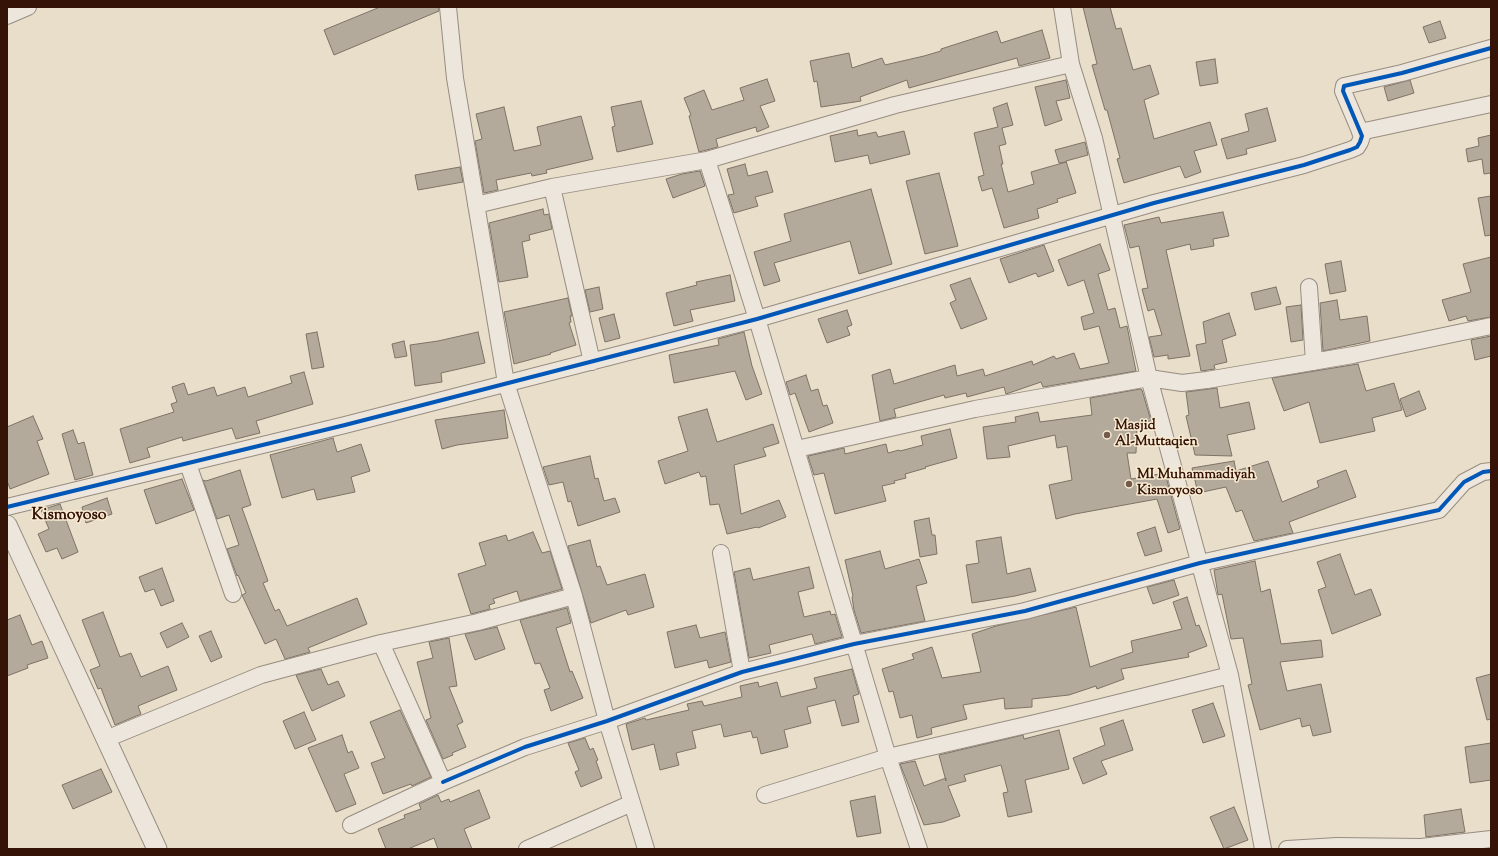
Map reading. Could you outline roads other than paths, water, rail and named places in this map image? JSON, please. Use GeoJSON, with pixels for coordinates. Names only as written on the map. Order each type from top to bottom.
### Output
{"type":"FeatureCollection","features":[{"type":"Feature","properties":{"kind":"street"},"geometry":{"type":"LineString","coordinates":[[7,16],[28,7]]}},
{"type":"Feature","properties":{"kind":"street"},"geometry":{"type":"LineString","coordinates":[[448,7],[451,54],[506,383],[574,596],[607,721],[646,849]]}},
{"type":"Feature","properties":{"kind":"street"},"geometry":{"type":"LineString","coordinates":[[1062,7],[1071,64],[1094,138],[1113,215],[1149,378],[1230,675],[1263,849]]}},
{"type":"Feature","properties":{"kind":"street"},"geometry":{"type":"LineString","coordinates":[[7,507],[188,464],[757,320],[1113,215],[1297,167],[1357,147],[1362,136],[1343,91],[1344,86],[1402,73],[1491,48]]}},
{"type":"Feature","properties":{"kind":"street"},"geometry":{"type":"LineString","coordinates":[[476,205],[552,186],[707,160],[895,105],[1071,64]]}},
{"type":"Feature","properties":{"kind":"street"},"geometry":{"type":"LineString","coordinates":[[1360,132],[1491,104]]}},
{"type":"Feature","properties":{"kind":"street"},"geometry":{"type":"LineString","coordinates":[[707,160],[797,449],[888,757],[919,849]]}},
{"type":"Feature","properties":{"kind":"street"},"geometry":{"type":"LineString","coordinates":[[552,186],[592,362]]}},
{"type":"Feature","properties":{"kind":"street"},"geometry":{"type":"LineString","coordinates":[[1309,287],[1314,362]]}},
{"type":"Feature","properties":{"kind":"street"},"geometry":{"type":"LineString","coordinates":[[797,449],[976,409],[1149,378],[1182,382],[1314,362],[1491,326]]}},
{"type":"Feature","properties":{"kind":"street"},"geometry":{"type":"LineString","coordinates":[[188,464],[233,594]]}},
{"type":"Feature","properties":{"kind":"street"},"geometry":{"type":"LineString","coordinates":[[351,825],[443,782],[526,747],[607,721],[742,672],[854,644],[1025,611],[1200,563],[1439,510],[1464,482],[1483,472],[1491,471]]}},
{"type":"Feature","properties":{"kind":"street"},"geometry":{"type":"LineString","coordinates":[[7,526],[157,849]]}},
{"type":"Feature","properties":{"kind":"street"},"geometry":{"type":"LineString","coordinates":[[721,553],[742,672]]}},
{"type":"Feature","properties":{"kind":"street"},"geometry":{"type":"LineString","coordinates":[[106,739],[261,675],[381,643],[478,622],[574,596]]}},
{"type":"Feature","properties":{"kind":"street"},"geometry":{"type":"LineString","coordinates":[[381,643],[443,782]]}},
{"type":"Feature","properties":{"kind":"street"},"geometry":{"type":"LineString","coordinates":[[766,795],[888,757],[1060,717],[1230,675]]}},
{"type":"Feature","properties":{"kind":"street"},"geometry":{"type":"LineString","coordinates":[[527,849],[632,802]]}},
{"type":"Feature","properties":{"kind":"street"},"geometry":{"type":"LineString","coordinates":[[1287,849],[1337,846],[1421,847],[1491,839]]}},
{"type":"Feature","properties":{"kind":"place","name":"Masjid Al-Muttaqien"},"geometry":{"type":"Point","coordinates":[1107,435]}},
{"type":"Feature","properties":{"kind":"place","name":"MI Muhammadiyah Kismoyoso"},"geometry":{"type":"Point","coordinates":[1129,484]}},
{"type":"Feature","properties":{"kind":"district","name":"Kismoyoso"},"geometry":{"type":"Point","coordinates":[69,516]}}]}
